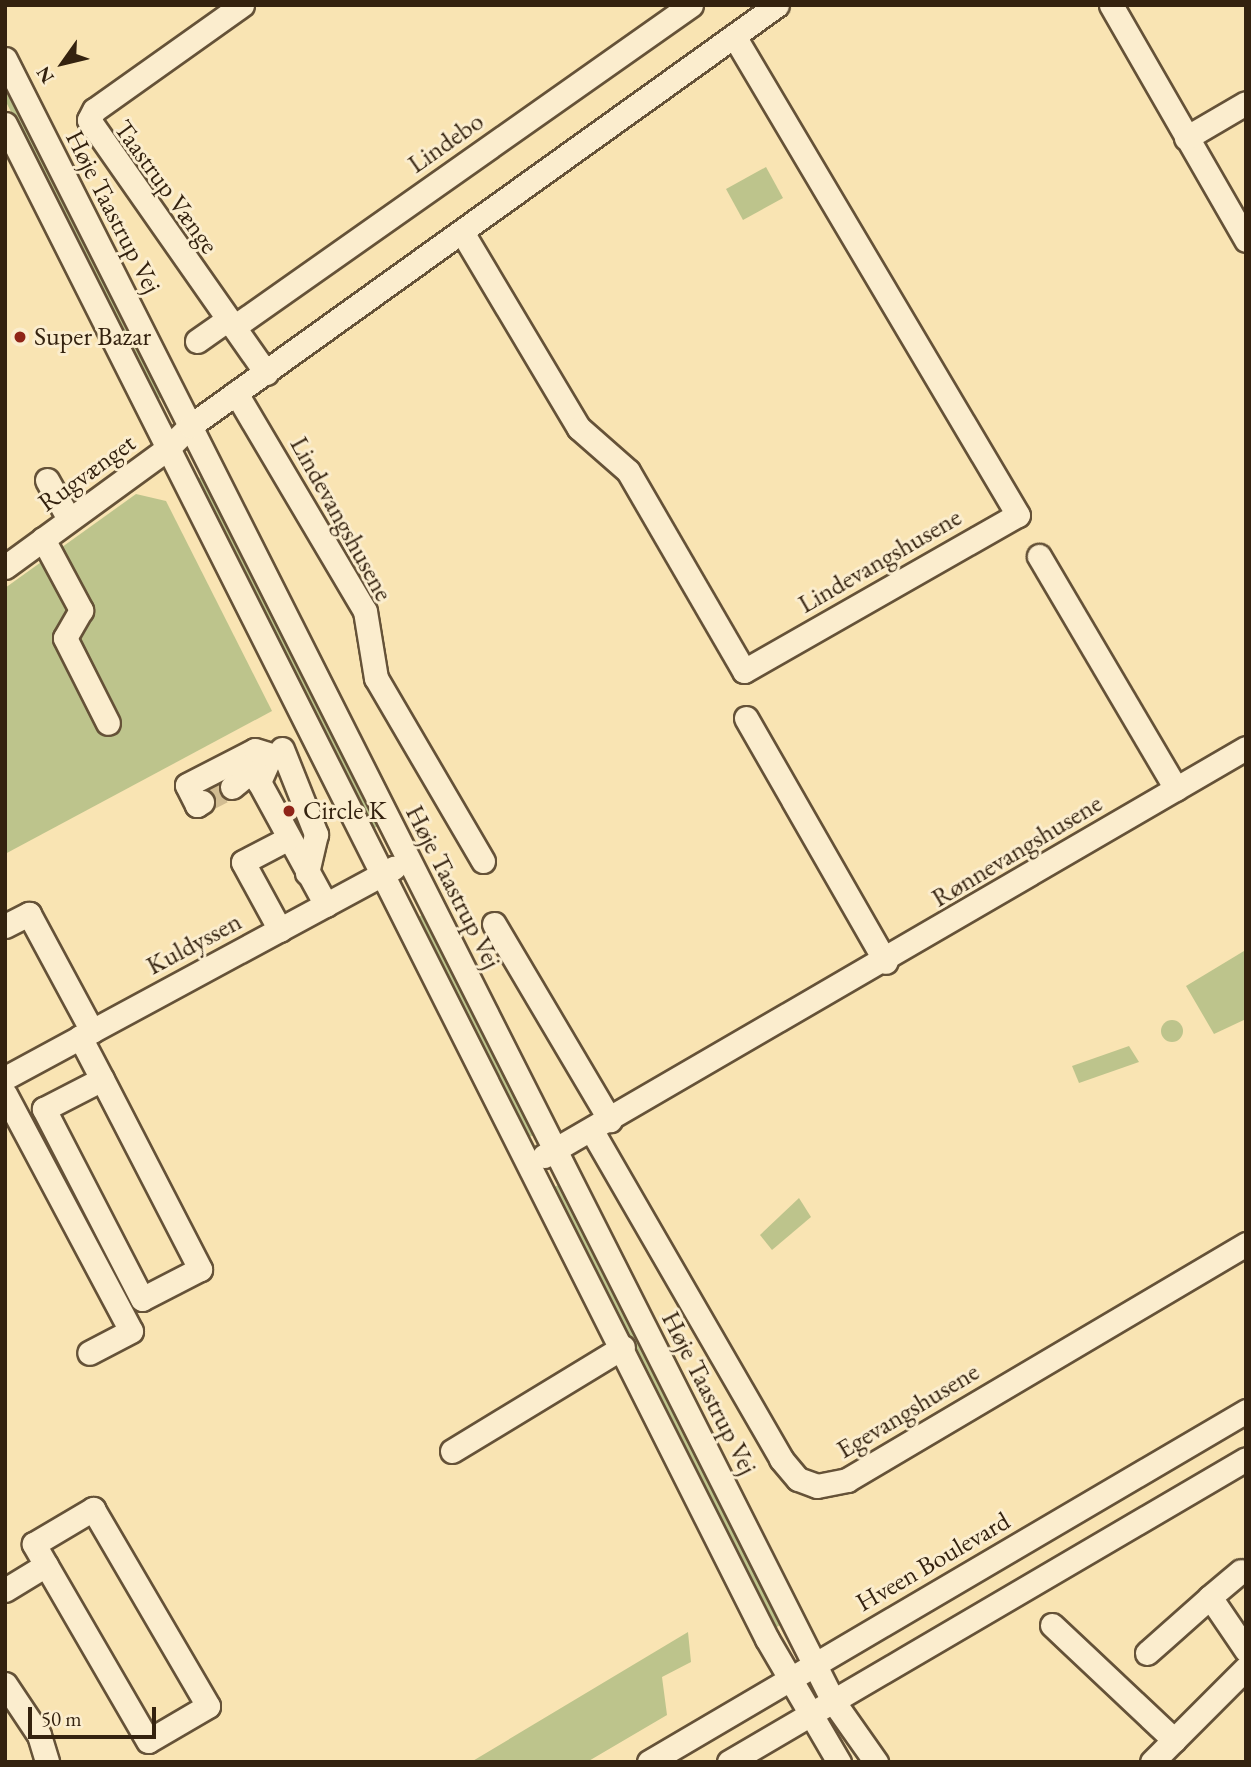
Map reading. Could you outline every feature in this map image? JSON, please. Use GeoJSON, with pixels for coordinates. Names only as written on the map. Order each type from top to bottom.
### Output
{"type":"FeatureCollection","features":[{"type":"Feature","properties":{"kind":"street","name":"Taastrup Vænge"},"geometry":{"type":"LineString","coordinates":[[242,5],[94,110],[89,120],[266,373]]}},
{"type":"Feature","properties":{"kind":"street","name":"Lindebo"},"geometry":{"type":"LineString","coordinates":[[197,341],[231,323],[691,5]]}},
{"type":"Feature","properties":{"kind":"street"},"geometry":{"type":"LineString","coordinates":[[167,449],[190,426],[777,5]]}},
{"type":"Feature","properties":{"kind":"street"},"geometry":{"type":"LineString","coordinates":[[1111,5],[1246,240]]}},
{"type":"Feature","properties":{"kind":"street","name":"Lindevangshusene"},"geometry":{"type":"LineString","coordinates":[[462,232],[579,428],[628,471],[744,671],[1018,515],[734,37]]}},
{"type":"Feature","properties":{"kind":"street","name":"Høje Taastrup Vej"},"geometry":{"type":"LineString","coordinates":[[5,59],[814,1664],[833,1701],[876,1762]]}},
{"type":"Feature","properties":{"kind":"street"},"geometry":{"type":"LineString","coordinates":[[1186,138],[1246,103]]}},
{"type":"Feature","properties":{"kind":"street"},"geometry":{"type":"LineString","coordinates":[[5,124],[788,1679],[808,1716],[839,1762]]}},
{"type":"Feature","properties":{"kind":"street","name":"Lindevangshusene"},"geometry":{"type":"LineString","coordinates":[[236,393],[365,611],[376,678],[483,861]]}},
{"type":"Feature","properties":{"kind":"street","name":"Rugvænget"},"geometry":{"type":"LineString","coordinates":[[5,567],[167,449]]}},
{"type":"Feature","properties":{"kind":"street"},"geometry":{"type":"LineString","coordinates":[[47,481],[69,519]]}},
{"type":"Feature","properties":{"kind":"street"},"geometry":{"type":"LineString","coordinates":[[43,539],[81,610],[65,638],[108,723]]}},
{"type":"Feature","properties":{"kind":"street"},"geometry":{"type":"LineString","coordinates":[[1039,556],[1176,789]]}},
{"type":"Feature","properties":{"kind":"street"},"geometry":{"type":"LineString","coordinates":[[746,718],[886,962]]}},
{"type":"Feature","properties":{"kind":"street"},"geometry":{"type":"LineString","coordinates":[[232,787],[277,752],[311,734]]}},
{"type":"Feature","properties":{"kind":"street","name":"Rønnevangshusene"},"geometry":{"type":"LineString","coordinates":[[530,1163],[886,962],[1246,748]]}},
{"type":"Feature","properties":{"kind":"street"},"geometry":{"type":"LineString","coordinates":[[195,794],[255,750],[277,752]]}},
{"type":"Feature","properties":{"kind":"street"},"geometry":{"type":"LineString","coordinates":[[277,752],[258,782],[287,839],[326,905]]}},
{"type":"Feature","properties":{"kind":"street"},"geometry":{"type":"LineString","coordinates":[[277,752],[316,834],[307,873]]}},
{"type":"Feature","properties":{"kind":"street"},"geometry":{"type":"LineString","coordinates":[[280,930],[243,862],[287,839]]}},
{"type":"Feature","properties":{"kind":"street","name":"Kuldyssen"},"geometry":{"type":"LineString","coordinates":[[5,1078],[408,860]]}},
{"type":"Feature","properties":{"kind":"street"},"geometry":{"type":"LineString","coordinates":[[5,926],[29,914],[86,1034],[102,1079],[200,1269],[142,1299],[44,1109],[102,1079]]}},
{"type":"Feature","properties":{"kind":"street"},"geometry":{"type":"LineString","coordinates":[[494,924],[601,1125]]}},
{"type":"Feature","properties":{"kind":"street"},"geometry":{"type":"LineString","coordinates":[[5,1094],[131,1331],[89,1353]]}},
{"type":"Feature","properties":{"kind":"street","name":"Egevangshusene"},"geometry":{"type":"LineString","coordinates":[[601,1125],[781,1459],[798,1479],[817,1486],[847,1480],[1246,1244]]}},
{"type":"Feature","properties":{"kind":"street"},"geometry":{"type":"LineString","coordinates":[[452,1451],[623,1347]]}},
{"type":"Feature","properties":{"kind":"street","name":"Hveen Boulevard"},"geometry":{"type":"LineString","coordinates":[[649,1762],[788,1679],[1243,1419]]}},
{"type":"Feature","properties":{"kind":"street"},"geometry":{"type":"LineString","coordinates":[[729,1762],[1246,1459]]}},
{"type":"Feature","properties":{"kind":"street"},"geometry":{"type":"LineString","coordinates":[[93,1509],[208,1706],[148,1741],[46,1565],[34,1544],[93,1509]]}},
{"type":"Feature","properties":{"kind":"street"},"geometry":{"type":"LineString","coordinates":[[5,1590],[46,1565]]}},
{"type":"Feature","properties":{"kind":"street"},"geometry":{"type":"LineString","coordinates":[[1147,1653],[1241,1571]]}},
{"type":"Feature","properties":{"kind":"street"},"geometry":{"type":"LineString","coordinates":[[1210,1597],[1246,1650]]}},
{"type":"Feature","properties":{"kind":"street"},"geometry":{"type":"LineString","coordinates":[[1052,1625],[1174,1740]]}},
{"type":"Feature","properties":{"kind":"street"},"geometry":{"type":"LineString","coordinates":[[1152,1762],[1246,1668]]}},
{"type":"Feature","properties":{"kind":"street"},"geometry":{"type":"LineString","coordinates":[[5,1684],[39,1735],[47,1762]]}},
{"type":"Feature","properties":{"kind":"green space"},"geometry":{"type":"Polygon","coordinates":[[[5,77],[166,394],[157,400],[5,100],[5,77]]]}},
{"type":"Feature","properties":{"kind":"green space"},"geometry":{"type":"Polygon","coordinates":[[[766,167],[783,198],[743,220],[726,189],[766,167]]]}},
{"type":"Feature","properties":{"kind":"green space"},"geometry":{"type":"Polygon","coordinates":[[[205,475],[379,826],[372,829],[197,479],[205,475]]]}},
{"type":"Feature","properties":{"kind":"green space"},"geometry":{"type":"Polygon","coordinates":[[[136,494],[166,501],[272,711],[5,854],[5,588],[136,494]]]}},
{"type":"Feature","properties":{"kind":"green space"},"geometry":{"type":"Polygon","coordinates":[[[425,913],[536,1134],[527,1138],[417,918],[425,913]]]}},
{"type":"Feature","properties":{"kind":"green space"},"geometry":{"type":"Polygon","coordinates":[[[1244,951],[1246,1019],[1214,1034],[1186,986],[1244,951]]]}},
{"type":"Feature","properties":{"kind":"green space"},"geometry":{"type":"Polygon","coordinates":[[[1172,1020],[1180,1023],[1183,1031],[1180,1039],[1172,1042],[1164,1039],[1161,1031],[1164,1023],[1172,1020]]]}},
{"type":"Feature","properties":{"kind":"green space"},"geometry":{"type":"Polygon","coordinates":[[[1129,1046],[1139,1062],[1079,1083],[1072,1066],[1129,1046]]]}},
{"type":"Feature","properties":{"kind":"green space"},"geometry":{"type":"Polygon","coordinates":[[[561,1184],[783,1623],[774,1629],[552,1188],[561,1184]]]}},
{"type":"Feature","properties":{"kind":"green space"},"geometry":{"type":"Polygon","coordinates":[[[799,1198],[811,1217],[772,1250],[760,1235],[799,1198]]]}},
{"type":"Feature","properties":{"kind":"green space"},"geometry":{"type":"Polygon","coordinates":[[[688,1632],[691,1662],[662,1677],[667,1715],[587,1762],[471,1762],[688,1632]]]}},
{"type":"Feature","properties":{"kind":"tunnel"},"geometry":{"type":"LineString","coordinates":[[202,802],[232,787]]}},
{"type":"Feature","properties":{"kind":"place","name":"Super Bazar"},"geometry":{"type":"Point","coordinates":[20,337]}},
{"type":"Feature","properties":{"kind":"place","name":"Circle K"},"geometry":{"type":"Point","coordinates":[289,811]}}]}
